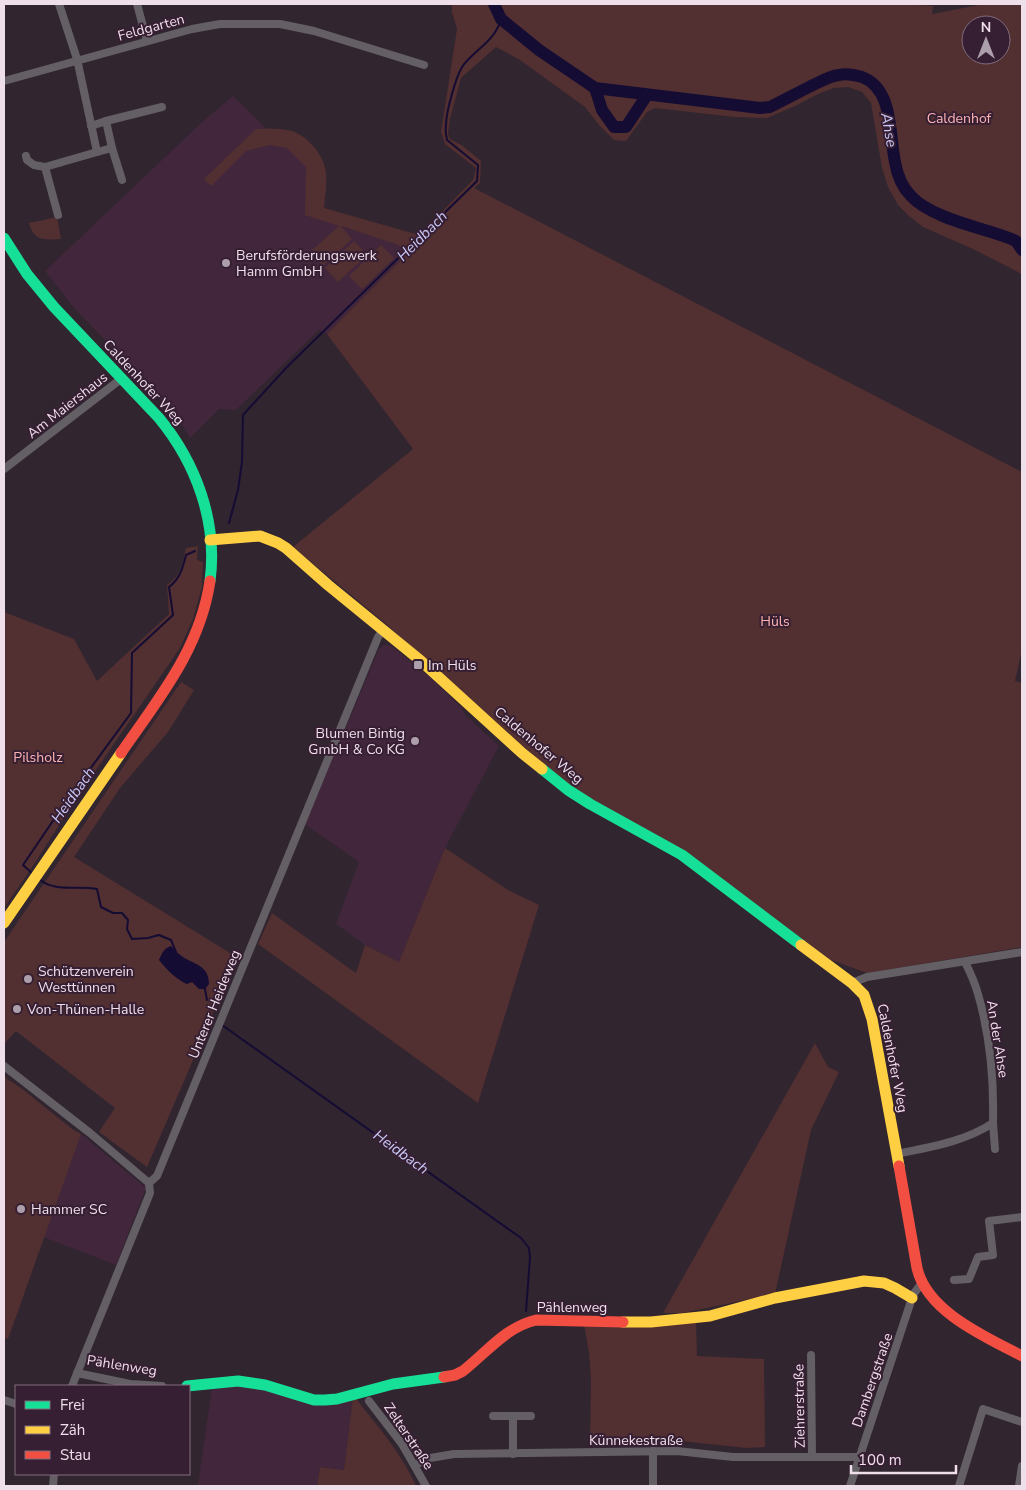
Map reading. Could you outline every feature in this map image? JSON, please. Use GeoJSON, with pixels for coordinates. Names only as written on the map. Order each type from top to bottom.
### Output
{"type":"FeatureCollection","features":[{"type":"Feature","properties":{"kind":"main road","name":"Caldenhofer Weg"},"geometry":{"type":"LineString","coordinates":[[4,238],[56,310],[162,421],[183,451],[192,467],[205,506],[210,540],[260,536],[278,543],[421,661],[522,753],[568,790],[682,855],[852,983],[864,996],[872,1019],[916,1262],[922,1283],[942,1308],[982,1334],[1022,1356]]}},
{"type":"Feature","properties":{"kind":"main road"},"geometry":{"type":"LineString","coordinates":[[4,923],[177,672],[191,647],[202,620],[210,586],[210,540]]}},
{"type":"Feature","properties":{"kind":"main road","name":"Pählenweg"},"geometry":{"type":"LineString","coordinates":[[190,1386],[238,1381],[265,1385],[299,1397],[314,1400],[337,1399],[393,1384],[455,1375],[478,1360],[506,1334],[523,1323],[536,1320],[652,1322],[678,1320],[710,1316],[775,1298],[878,1280],[912,1298]]}},
{"type":"Feature","properties":{"kind":"street"},"geometry":{"type":"LineString","coordinates":[[59,4],[77,60],[97,152]]}},
{"type":"Feature","properties":{"kind":"street"},"geometry":{"type":"LineString","coordinates":[[137,4],[146,42]]}},
{"type":"Feature","properties":{"kind":"street","name":"Feldgarten"},"geometry":{"type":"LineString","coordinates":[[4,80],[192,29],[220,24],[280,24],[314,32],[424,65]]}},
{"type":"Feature","properties":{"kind":"street"},"geometry":{"type":"LineString","coordinates":[[91,126],[162,107]]}},
{"type":"Feature","properties":{"kind":"street"},"geometry":{"type":"LineString","coordinates":[[106,122],[122,180]]}},
{"type":"Feature","properties":{"kind":"street"},"geometry":{"type":"LineString","coordinates":[[26,156],[27,160],[34,165],[45,167],[112,148]]}},
{"type":"Feature","properties":{"kind":"street"},"geometry":{"type":"LineString","coordinates":[[45,167],[58,215]]}},
{"type":"Feature","properties":{"kind":"street","name":"Am Maiershaus"},"geometry":{"type":"LineString","coordinates":[[4,468],[77,414],[121,378]]}},
{"type":"Feature","properties":{"kind":"street","name":"Unterer Heideweg"},"geometry":{"type":"LineString","coordinates":[[72,1385],[150,1193],[148,1183],[157,1176],[378,637],[383,630]]}},
{"type":"Feature","properties":{"kind":"street"},"geometry":{"type":"LineString","coordinates":[[852,983],[867,977],[1022,952]]}},
{"type":"Feature","properties":{"kind":"street","name":"An der Ahse"},"geometry":{"type":"LineString","coordinates":[[965,962],[978,994],[987,1037],[994,1097],[995,1149]]}},
{"type":"Feature","properties":{"kind":"street"},"geometry":{"type":"LineString","coordinates":[[4,1066],[90,1133],[148,1183]]}},
{"type":"Feature","properties":{"kind":"street"},"geometry":{"type":"LineString","coordinates":[[896,1154],[950,1142],[968,1136],[993,1123]]}},
{"type":"Feature","properties":{"kind":"street"},"geometry":{"type":"LineString","coordinates":[[954,1280],[969,1279],[978,1257],[993,1255],[989,1220],[1022,1217]]}},
{"type":"Feature","properties":{"kind":"street","name":"Dambergstraße"},"geometry":{"type":"LineString","coordinates":[[850,1486],[912,1298],[922,1283]]}},
{"type":"Feature","properties":{"kind":"street","name":"Ziehrerstraße"},"geometry":{"type":"LineString","coordinates":[[811,1355],[812,1457]]}},
{"type":"Feature","properties":{"kind":"street","name":"Pählenweg"},"geometry":{"type":"LineString","coordinates":[[77,1374],[130,1384],[146,1385]]}},
{"type":"Feature","properties":{"kind":"street","name":"Zelterstraße"},"geometry":{"type":"LineString","coordinates":[[369,1401],[402,1444],[426,1486]]}},
{"type":"Feature","properties":{"kind":"street"},"geometry":{"type":"LineString","coordinates":[[959,1486],[984,1408],[1022,1422]]}},
{"type":"Feature","properties":{"kind":"street"},"geometry":{"type":"LineString","coordinates":[[493,1416],[531,1416]]}},
{"type":"Feature","properties":{"kind":"street"},"geometry":{"type":"LineString","coordinates":[[513,1416],[513,1454]]}},
{"type":"Feature","properties":{"kind":"street"},"geometry":{"type":"LineString","coordinates":[[653,1486],[654,1451]]}},
{"type":"Feature","properties":{"kind":"street","name":"Künnekestraße"},"geometry":{"type":"LineString","coordinates":[[415,1465],[430,1458],[454,1454],[677,1451],[733,1457],[860,1457]]}},
{"type":"Feature","properties":{"kind":"street"},"geometry":{"type":"LineString","coordinates":[[1019,1486],[1022,1466]]}},
{"type":"Feature","properties":{"kind":"shaded area","name":"Berufsförderungswerk Hamm GmbH"},"geometry":{"type":"Polygon","coordinates":[[[233,96],[278,140],[306,157],[310,216],[398,245],[407,254],[327,334],[319,330],[236,410],[219,409],[190,438],[176,415],[75,309],[45,271],[201,123],[233,96]]]}},
{"type":"Feature","properties":{"kind":"shaded area"},"geometry":{"type":"Polygon","coordinates":[[[384,645],[390,645],[429,676],[462,708],[464,714],[499,746],[445,848],[399,962],[365,945],[336,924],[359,862],[305,824],[379,649],[384,645]]]}},
{"type":"Feature","properties":{"kind":"shaded area"},"geometry":{"type":"Polygon","coordinates":[[[171,946],[181,956],[197,964],[207,973],[209,984],[205,989],[199,989],[192,982],[187,984],[179,980],[159,960],[165,949],[171,946]]]}},
{"type":"Feature","properties":{"kind":"shaded area"},"geometry":{"type":"Polygon","coordinates":[[[81,1134],[146,1188],[116,1265],[43,1237],[81,1134]]]}},
{"type":"Feature","properties":{"kind":"shaded area"},"geometry":{"type":"Polygon","coordinates":[[[250,1386],[313,1402],[353,1397],[344,1470],[320,1467],[317,1486],[198,1486],[212,1387],[250,1386]]]}},
{"type":"Feature","properties":{"kind":"green space","name":"Hüls"},"geometry":{"type":"Polygon","coordinates":[[[452,4],[902,4],[933,6],[932,14],[984,4],[1022,5],[1022,275],[973,249],[923,227],[898,205],[888,187],[882,168],[871,103],[862,92],[848,87],[834,88],[818,94],[767,118],[735,117],[655,108],[647,112],[626,141],[614,140],[585,107],[520,60],[496,47],[461,78],[448,134],[450,139],[463,146],[481,161],[480,183],[474,188],[1022,472],[1022,649],[1015,681],[1022,683],[1022,947],[867,973],[831,960],[705,868],[572,787],[525,751],[386,624],[293,547],[413,449],[327,334],[407,254],[398,245],[341,226],[352,239],[323,266],[310,252],[339,226],[305,215],[306,167],[287,148],[270,145],[246,151],[211,186],[204,179],[256,129],[274,128],[292,131],[308,141],[321,157],[326,178],[324,208],[419,235],[473,180],[476,168],[445,144],[441,132],[457,29],[452,12],[452,4]]]}},
{"type":"Feature","properties":{"kind":"green space"},"geometry":{"type":"Polygon","coordinates":[[[57,217],[61,239],[40,238],[31,229],[29,223],[57,217]]]}},
{"type":"Feature","properties":{"kind":"green space"},"geometry":{"type":"Polygon","coordinates":[[[354,241],[367,255],[338,282],[325,268],[354,241]]]}},
{"type":"Feature","properties":{"kind":"green space"},"geometry":{"type":"Polygon","coordinates":[[[381,245],[394,258],[362,289],[349,276],[381,245]]]}},
{"type":"Feature","properties":{"kind":"green space","name":"Pilsholz"},"geometry":{"type":"Polygon","coordinates":[[[198,546],[197,560],[203,562],[202,587],[193,619],[180,648],[4,908],[4,612],[74,639],[97,681],[169,614],[167,585],[179,573],[186,548],[198,546]]]}},
{"type":"Feature","properties":{"kind":"green space"},"geometry":{"type":"Polygon","coordinates":[[[181,682],[194,690],[168,732],[120,788],[74,857],[235,956],[206,1030],[147,1167],[99,1132],[115,1108],[16,1031],[4,1044],[4,942],[181,682]]]}},
{"type":"Feature","properties":{"kind":"green space"},"geometry":{"type":"Polygon","coordinates":[[[445,848],[508,890],[539,905],[478,1103],[258,944],[272,913],[356,973],[365,945],[399,962],[445,848]]]}},
{"type":"Feature","properties":{"kind":"green space"},"geometry":{"type":"Polygon","coordinates":[[[815,1043],[828,1067],[839,1072],[811,1130],[775,1294],[682,1313],[663,1313],[815,1043]]]}},
{"type":"Feature","properties":{"kind":"green space","name":"Hammer SC"},"geometry":{"type":"Polygon","coordinates":[[[4,1077],[81,1134],[8,1339],[4,1338],[4,1077]]]}},
{"type":"Feature","properties":{"kind":"green space"},"geometry":{"type":"Polygon","coordinates":[[[696,1322],[697,1356],[764,1359],[765,1447],[746,1448],[681,1441],[656,1444],[590,1445],[591,1381],[589,1352],[584,1325],[696,1322]]]}},
{"type":"Feature","properties":{"kind":"green space"},"geometry":{"type":"Polygon","coordinates":[[[353,1397],[359,1397],[357,1400],[397,1452],[416,1486],[317,1486],[320,1467],[344,1470],[353,1397]]]}},
{"type":"Feature","properties":{"kind":"waterway","name":"Ahse"},"geometry":{"type":"LineString","coordinates":[[494,4],[501,19],[539,50],[595,88],[760,108],[770,107],[825,79],[842,74],[862,77],[872,83],[880,92],[885,102],[897,171],[911,196],[920,204],[943,216],[1016,241],[1022,250]]}},
{"type":"Feature","properties":{"kind":"waterway","name":"Heidbach"},"geometry":{"type":"LineString","coordinates":[[229,523],[238,490],[242,462],[243,415],[286,368],[477,181],[478,165],[447,140],[446,119],[452,92],[462,67],[491,38],[501,19]]}},
{"type":"Feature","properties":{"kind":"waterway","name":"Ahse"},"geometry":{"type":"LineString","coordinates":[[595,88],[602,110],[614,127],[626,127],[647,95]]}},
{"type":"Feature","properties":{"kind":"waterway","name":"Heidbach"},"geometry":{"type":"LineString","coordinates":[[33,874],[23,865],[63,806],[131,713],[132,653],[173,615],[169,587],[178,577],[186,555],[195,551]]}},
{"type":"Feature","properties":{"kind":"waterway","name":"Heidbach"},"geometry":{"type":"LineString","coordinates":[[39,879],[52,886],[97,889],[101,907],[113,913],[122,913],[128,920],[127,929],[132,939],[159,935],[171,940],[176,952]]}},
{"type":"Feature","properties":{"kind":"waterway","name":"Heidbach"},"geometry":{"type":"LineString","coordinates":[[205,989],[207,1000]]}},
{"type":"Feature","properties":{"kind":"waterway","name":"Heidbach"},"geometry":{"type":"LineString","coordinates":[[222,1025],[521,1238],[529,1248],[530,1258],[526,1311]]}},
{"type":"Feature","properties":{"kind":"traffic: fast"},"geometry":{"type":"LineString","coordinates":[[4,238],[27,274],[54,307],[159,418],[184,454],[194,474],[207,515],[211,537],[210,581]]}},
{"type":"Feature","properties":{"kind":"traffic: fast"},"geometry":{"type":"LineString","coordinates":[[542,769],[568,790],[590,804],[682,855],[801,945]]}},
{"type":"Feature","properties":{"kind":"traffic: fast"},"geometry":{"type":"LineString","coordinates":[[190,1386],[238,1381],[265,1385],[314,1400],[325,1400],[337,1399],[393,1384],[444,1377]]}},
{"type":"Feature","properties":{"kind":"traffic: slow"},"geometry":{"type":"LineString","coordinates":[[210,540],[260,536],[286,548],[421,661],[542,769]]}},
{"type":"Feature","properties":{"kind":"traffic: slow"},"geometry":{"type":"LineString","coordinates":[[4,923],[121,753]]}},
{"type":"Feature","properties":{"kind":"traffic: slow"},"geometry":{"type":"LineString","coordinates":[[801,945],[852,983],[864,995],[872,1019],[899,1166]]}},
{"type":"Feature","properties":{"kind":"traffic: slow"},"geometry":{"type":"LineString","coordinates":[[623,1322],[651,1322],[710,1316],[775,1298],[864,1281],[884,1283],[912,1298]]}},
{"type":"Feature","properties":{"kind":"traffic: jam"},"geometry":{"type":"LineString","coordinates":[[121,753],[176,672],[187,651],[205,606],[210,581]]}},
{"type":"Feature","properties":{"kind":"traffic: jam"},"geometry":{"type":"LineString","coordinates":[[899,1166],[917,1268],[923,1284],[933,1298],[960,1321],[1022,1356]]}},
{"type":"Feature","properties":{"kind":"traffic: jam"},"geometry":{"type":"LineString","coordinates":[[444,1377],[463,1371],[506,1334],[525,1323],[536,1320],[623,1322]]}},
{"type":"Feature","properties":{"kind":"place","name":"Berufsförderungswerk Hamm GmbH"},"geometry":{"type":"Point","coordinates":[226,263]}},
{"type":"Feature","properties":{"kind":"place","name":"Im Hüls"},"geometry":{"type":"Point","coordinates":[418,665]}},
{"type":"Feature","properties":{"kind":"place","name":"Blumen Bintig GmbH & Co KG"},"geometry":{"type":"Point","coordinates":[415,741]}},
{"type":"Feature","properties":{"kind":"place","name":"Schützenverein Westtünnen"},"geometry":{"type":"Point","coordinates":[28,979]}},
{"type":"Feature","properties":{"kind":"place","name":"Von-Thünen-Halle"},"geometry":{"type":"Point","coordinates":[17,1009]}},
{"type":"Feature","properties":{"kind":"place","name":"Hammer SC"},"geometry":{"type":"Point","coordinates":[21,1209]}},
{"type":"Feature","properties":{"kind":"park label","name":"Caldenhof"},"geometry":{"type":"Point","coordinates":[959,118]}}]}
